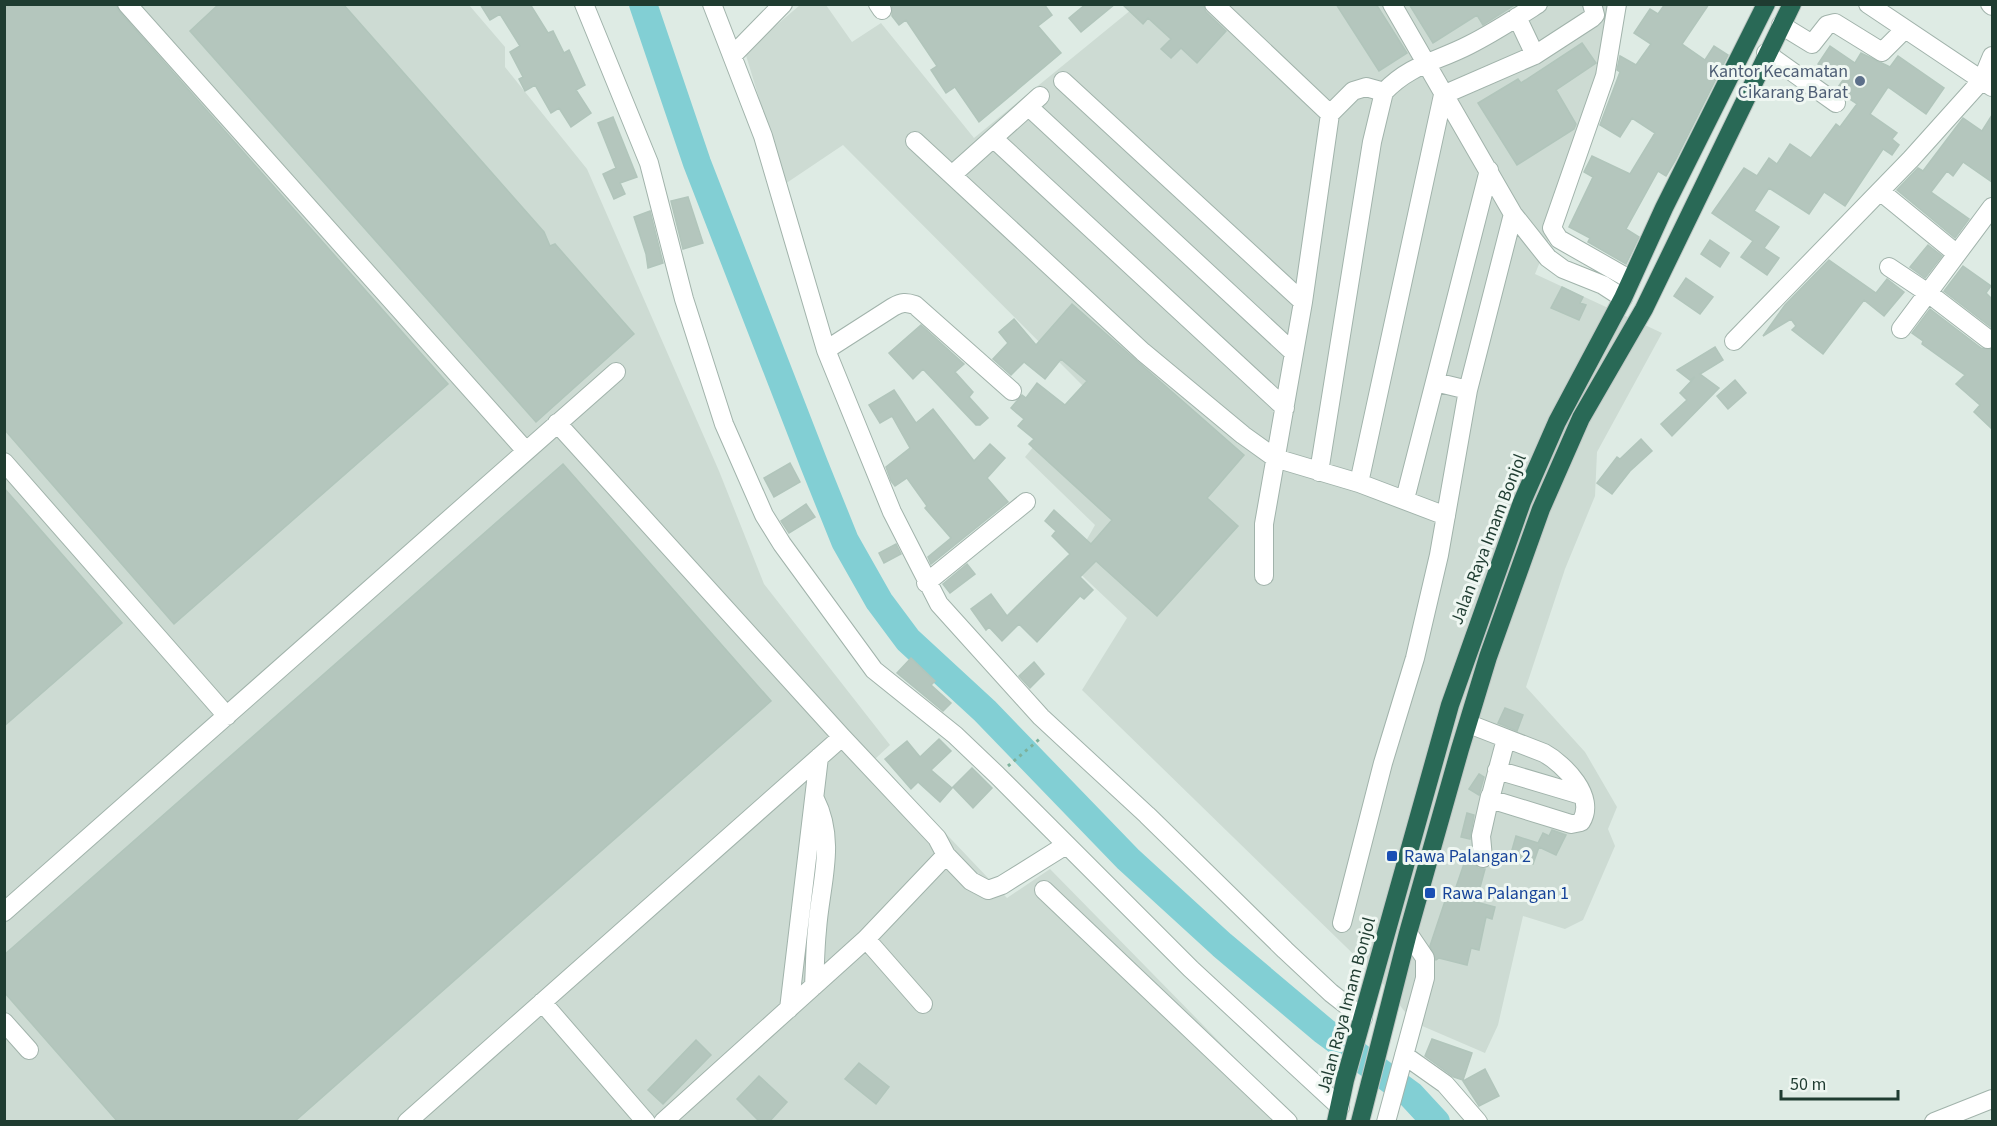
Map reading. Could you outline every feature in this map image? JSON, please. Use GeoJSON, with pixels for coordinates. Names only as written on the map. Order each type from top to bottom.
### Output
{"type":"FeatureCollection","features":[{"type":"Feature","properties":{"kind":"highway","name":"Jalan Raya Imam Bonjol"},"geometry":{"type":"LineString","coordinates":[[1338,1114],[1430,775],[1469,646],[1522,502],[1557,423],[1623,298],[1669,198],[1766,4]]}},
{"type":"Feature","properties":{"kind":"highway"},"geometry":{"type":"LineString","coordinates":[[1360,1122],[1408,933],[1488,657],[1557,469],[1581,418],[1644,309],[1792,4]]}},
{"type":"Feature","properties":{"kind":"highway"},"geometry":{"type":"LineString","coordinates":[[1623,298],[1644,309]]}},
{"type":"Feature","properties":{"kind":"street"},"geometry":{"type":"LineString","coordinates":[[127,4],[526,451]]}},
{"type":"Feature","properties":{"kind":"street"},"geometry":{"type":"LineString","coordinates":[[584,4],[649,163],[684,299],[724,424],[764,515],[844,632],[874,670],[955,735],[1338,1114]]}},
{"type":"Feature","properties":{"kind":"street"},"geometry":{"type":"LineString","coordinates":[[712,4],[763,136],[826,350],[892,512],[926,583],[957,625],[1041,717],[1363,1022]]}},
{"type":"Feature","properties":{"kind":"street"},"geometry":{"type":"LineString","coordinates":[[732,56],[783,4]]}},
{"type":"Feature","properties":{"kind":"street"},"geometry":{"type":"LineString","coordinates":[[1214,4],[1330,114]]}},
{"type":"Feature","properties":{"kind":"street"},"geometry":{"type":"LineString","coordinates":[[1392,4],[1514,214],[1548,258],[1563,269],[1603,285],[1623,298]]}},
{"type":"Feature","properties":{"kind":"street"},"geometry":{"type":"LineString","coordinates":[[1319,472],[1372,142],[1384,92],[1404,73],[1426,61],[1468,46],[1538,4]]}},
{"type":"Feature","properties":{"kind":"street"},"geometry":{"type":"LineString","coordinates":[[1443,95],[1535,54],[1593,18],[1592,4]]}},
{"type":"Feature","properties":{"kind":"street"},"geometry":{"type":"LineString","coordinates":[[1617,4],[1605,76],[1552,228],[1559,238],[1631,280]]}},
{"type":"Feature","properties":{"kind":"street"},"geometry":{"type":"LineString","coordinates":[[1868,4],[1892,11],[1905,29],[1988,84]]}},
{"type":"Feature","properties":{"kind":"street"},"geometry":{"type":"LineString","coordinates":[[1517,17],[1535,54]]}},
{"type":"Feature","properties":{"kind":"street"},"geometry":{"type":"LineString","coordinates":[[1781,25],[1812,44],[1827,26],[1834,23],[1882,52],[1905,29]]}},
{"type":"Feature","properties":{"kind":"street"},"geometry":{"type":"LineString","coordinates":[[1766,54],[1836,103]]}},
{"type":"Feature","properties":{"kind":"street"},"geometry":{"type":"LineString","coordinates":[[1734,341],[1988,84],[1992,56]]}},
{"type":"Feature","properties":{"kind":"street"},"geometry":{"type":"LineString","coordinates":[[1063,81],[1303,302]]}},
{"type":"Feature","properties":{"kind":"street"},"geometry":{"type":"LineString","coordinates":[[1264,576],[1264,524],[1303,302],[1330,114],[1353,91],[1366,87],[1384,92]]}},
{"type":"Feature","properties":{"kind":"street"},"geometry":{"type":"LineString","coordinates":[[1359,483],[1443,95]]}},
{"type":"Feature","properties":{"kind":"street"},"geometry":{"type":"LineString","coordinates":[[952,175],[1035,102],[1294,353]]}},
{"type":"Feature","properties":{"kind":"street"},"geometry":{"type":"LineString","coordinates":[[993,138],[1285,408]]}},
{"type":"Feature","properties":{"kind":"street"},"geometry":{"type":"LineString","coordinates":[[915,141],[1143,351],[1242,435],[1275,458],[1359,483],[1446,516]]}},
{"type":"Feature","properties":{"kind":"street"},"geometry":{"type":"LineString","coordinates":[[1405,499],[1489,170]]}},
{"type":"Feature","properties":{"kind":"street"},"geometry":{"type":"LineString","coordinates":[[1880,191],[1958,254]]}},
{"type":"Feature","properties":{"kind":"street"},"geometry":{"type":"LineString","coordinates":[[1901,329],[1991,213]]}},
{"type":"Feature","properties":{"kind":"street"},"geometry":{"type":"LineString","coordinates":[[1342,923],[1380,773],[1415,658],[1446,516],[1468,390],[1514,214]]}},
{"type":"Feature","properties":{"kind":"street"},"geometry":{"type":"LineString","coordinates":[[1889,267],[1928,292],[1988,339]]}},
{"type":"Feature","properties":{"kind":"street"},"geometry":{"type":"LineString","coordinates":[[826,350],[893,307],[902,302],[909,303],[915,305],[1012,391]]}},
{"type":"Feature","properties":{"kind":"street"},"geometry":{"type":"LineString","coordinates":[[4,912],[616,372]]}},
{"type":"Feature","properties":{"kind":"street"},"geometry":{"type":"LineString","coordinates":[[1435,382],[1468,390]]}},
{"type":"Feature","properties":{"kind":"street"},"geometry":{"type":"LineString","coordinates":[[557,423],[842,737],[938,838],[946,855],[971,881],[988,890],[1002,885],[1066,845]]}},
{"type":"Feature","properties":{"kind":"street"},"geometry":{"type":"LineString","coordinates":[[4,462],[227,716]]}},
{"type":"Feature","properties":{"kind":"street"},"geometry":{"type":"LineString","coordinates":[[926,583],[1026,502]]}},
{"type":"Feature","properties":{"kind":"street"},"geometry":{"type":"LineString","coordinates":[[1469,724],[1556,760],[1575,781],[1585,805],[1584,816],[1581,822],[1571,824],[1494,801],[1490,796]]}},
{"type":"Feature","properties":{"kind":"street"},"geometry":{"type":"LineString","coordinates":[[407,1122],[842,737]]}},
{"type":"Feature","properties":{"kind":"street"},"geometry":{"type":"LineString","coordinates":[[1483,858],[1481,836],[1506,739]]}},
{"type":"Feature","properties":{"kind":"street"},"geometry":{"type":"LineString","coordinates":[[789,1009],[819,757]]}},
{"type":"Feature","properties":{"kind":"street"},"geometry":{"type":"LineString","coordinates":[[1497,770],[1581,795]]}},
{"type":"Feature","properties":{"kind":"street"},"geometry":{"type":"LineString","coordinates":[[814,798],[824,817],[828,847],[817,930],[814,986]]}},
{"type":"Feature","properties":{"kind":"street"},"geometry":{"type":"LineString","coordinates":[[663,1122],[866,939],[946,855]]}},
{"type":"Feature","properties":{"kind":"street"},"geometry":{"type":"LineString","coordinates":[[1044,890],[1288,1122]]}},
{"type":"Feature","properties":{"kind":"street"},"geometry":{"type":"LineString","coordinates":[[1388,1118],[1425,978],[1425,958],[1408,933]]}},
{"type":"Feature","properties":{"kind":"street"},"geometry":{"type":"LineString","coordinates":[[866,939],[923,1004]]}},
{"type":"Feature","properties":{"kind":"street"},"geometry":{"type":"LineString","coordinates":[[542,1002],[646,1122]]}},
{"type":"Feature","properties":{"kind":"street"},"geometry":{"type":"LineString","coordinates":[[4,1022],[29,1050]]}},
{"type":"Feature","properties":{"kind":"street"},"geometry":{"type":"LineString","coordinates":[[1403,1061],[1445,1084],[1478,1122]]}},
{"type":"Feature","properties":{"kind":"street"},"geometry":{"type":"LineString","coordinates":[[1934,1122],[1992,1099]]}},
{"type":"Feature","properties":{"kind":"path"},"geometry":{"type":"LineString","coordinates":[[1015,760],[1040,738]]}},
{"type":"Feature","properties":{"kind":"shaded area"},"geometry":{"type":"Polygon","coordinates":[[[5,4],[469,5],[505,47],[505,67],[587,169],[719,471],[764,584],[890,745],[875,759],[1007,898],[1050,869],[1297,1121],[5,1122],[5,4]]]}},
{"type":"Feature","properties":{"kind":"shaded area"},"geometry":{"type":"Polygon","coordinates":[[[800,5],[826,5],[852,42],[881,23],[974,138],[1137,5],[1613,5],[1571,185],[1535,274],[1662,333],[1597,452],[1595,496],[1565,569],[1526,687],[1585,752],[1617,807],[1608,829],[1615,846],[1583,920],[1565,929],[1523,916],[1498,1025],[1485,1053],[1413,1022],[1380,980],[1082,690],[1127,618],[1072,566],[1095,525],[1025,457],[1083,386],[843,145],[785,184],[745,52],[800,5]]]}},
{"type":"Feature","properties":{"kind":"building"},"geometry":{"type":"Polygon","coordinates":[[[4,4],[116,4],[119,11],[448,384],[174,624],[4,429],[4,4]]]}},
{"type":"Feature","properties":{"kind":"building"},"geometry":{"type":"Polygon","coordinates":[[[219,4],[343,4],[544,232],[550,246],[555,244],[634,334],[536,422],[190,31],[219,4]]]}},
{"type":"Feature","properties":{"kind":"building"},"geometry":{"type":"Polygon","coordinates":[[[480,4],[530,4],[548,33],[553,31],[564,53],[569,50],[585,85],[576,90],[591,113],[571,127],[559,108],[551,113],[535,85],[525,91],[519,79],[523,77],[510,52],[520,46],[500,14],[490,20],[480,4]]]}},
{"type":"Feature","properties":{"kind":"building"},"geometry":{"type":"Polygon","coordinates":[[[892,4],[1044,4],[1052,15],[1038,26],[1061,53],[979,122],[955,87],[946,93],[931,70],[937,66],[906,20],[899,25],[892,16],[892,4]]]}},
{"type":"Feature","properties":{"kind":"building"},"geometry":{"type":"Polygon","coordinates":[[[1086,4],[1115,4],[1081,32],[1069,18],[1086,4]]]}},
{"type":"Feature","properties":{"kind":"building"},"geometry":{"type":"Polygon","coordinates":[[[1122,4],[1203,4],[1206,12],[1226,31],[1197,63],[1181,48],[1171,58],[1161,49],[1171,39],[1148,18],[1143,24],[1122,4]]]}},
{"type":"Feature","properties":{"kind":"building"},"geometry":{"type":"Polygon","coordinates":[[[1336,4],[1376,4],[1407,53],[1379,71],[1336,4]]]}},
{"type":"Feature","properties":{"kind":"building"},"geometry":{"type":"Polygon","coordinates":[[[1409,4],[1516,4],[1483,25],[1477,15],[1433,43],[1409,4]]]}},
{"type":"Feature","properties":{"kind":"building"},"geometry":{"type":"Polygon","coordinates":[[[1665,4],[1709,4],[1682,44],[1705,60],[1714,46],[1728,55],[1675,161],[1666,176],[1658,171],[1626,229],[1639,237],[1626,264],[1588,242],[1590,238],[1569,227],[1593,177],[1584,172],[1592,156],[1630,174],[1655,133],[1632,118],[1620,137],[1600,125],[1620,72],[1617,70],[1620,56],[1636,65],[1651,44],[1634,33],[1650,9],[1658,14],[1665,4]]]}},
{"type":"Feature","properties":{"kind":"building"},"geometry":{"type":"Polygon","coordinates":[[[1582,43],[1596,63],[1556,90],[1576,124],[1574,129],[1517,165],[1478,103],[1518,79],[1521,83],[1582,43]]]}},
{"type":"Feature","properties":{"kind":"building"},"geometry":{"type":"Polygon","coordinates":[[[1830,46],[1855,63],[1861,53],[1890,67],[1898,56],[1944,88],[1926,114],[1888,87],[1870,114],[1897,133],[1892,139],[1899,145],[1892,155],[1883,149],[1845,206],[1824,192],[1809,214],[1769,188],[1754,211],[1779,227],[1764,248],[1779,258],[1767,275],[1741,257],[1753,241],[1712,213],[1744,168],[1757,176],[1769,158],[1777,164],[1790,144],[1811,158],[1836,124],[1840,127],[1857,104],[1836,90],[1843,80],[1818,64],[1830,46]]]}},
{"type":"Feature","properties":{"kind":"building"},"geometry":{"type":"Polygon","coordinates":[[[1992,115],[1992,182],[1963,162],[1953,176],[1947,171],[1931,192],[1969,219],[1955,238],[1897,190],[1918,168],[1923,171],[1963,118],[1982,131],[1992,115]]]}},
{"type":"Feature","properties":{"kind":"building"},"geometry":{"type":"Polygon","coordinates":[[[613,117],[637,177],[620,183],[625,194],[614,199],[603,174],[616,168],[598,123],[613,117]]]}},
{"type":"Feature","properties":{"kind":"building"},"geometry":{"type":"Polygon","coordinates":[[[688,197],[703,243],[683,249],[671,201],[688,197]]]}},
{"type":"Feature","properties":{"kind":"building"},"geometry":{"type":"Polygon","coordinates":[[[650,211],[663,263],[648,268],[634,217],[650,211]]]}},
{"type":"Feature","properties":{"kind":"building"},"geometry":{"type":"Polygon","coordinates":[[[1710,240],[1729,253],[1720,267],[1701,254],[1710,240]]]}},
{"type":"Feature","properties":{"kind":"building"},"geometry":{"type":"Polygon","coordinates":[[[1928,245],[1942,256],[1925,278],[1910,267],[1928,245]]]}},
{"type":"Feature","properties":{"kind":"building"},"geometry":{"type":"Polygon","coordinates":[[[1829,260],[1876,293],[1887,279],[1904,292],[1884,316],[1864,300],[1823,354],[1792,330],[1796,326],[1791,319],[1763,336],[1785,305],[1829,260]]]}},
{"type":"Feature","properties":{"kind":"building"},"geometry":{"type":"Polygon","coordinates":[[[1963,266],[1991,286],[1986,293],[1992,299],[1992,328],[1944,291],[1963,266]]]}},
{"type":"Feature","properties":{"kind":"building"},"geometry":{"type":"Polygon","coordinates":[[[1686,278],[1713,297],[1700,314],[1674,296],[1686,278]]]}},
{"type":"Feature","properties":{"kind":"building"},"geometry":{"type":"Polygon","coordinates":[[[1562,287],[1583,297],[1580,303],[1586,305],[1579,320],[1551,308],[1562,287]]]}},
{"type":"Feature","properties":{"kind":"building"},"geometry":{"type":"Polygon","coordinates":[[[1072,304],[1244,455],[1207,498],[1238,526],[1157,616],[1096,561],[1080,577],[1093,590],[1084,599],[1080,596],[1037,642],[1019,624],[1002,641],[989,627],[986,630],[971,609],[991,594],[1007,616],[1070,554],[1052,536],[1056,531],[1045,521],[1054,510],[1091,544],[1112,520],[1029,444],[1034,439],[1018,426],[1024,419],[1011,408],[1022,395],[1026,398],[1037,383],[1065,405],[1087,381],[1061,359],[1045,379],[1024,362],[1011,375],[993,359],[1008,343],[999,332],[1014,319],[1036,345],[1072,304]]]}},
{"type":"Feature","properties":{"kind":"building"},"geometry":{"type":"Polygon","coordinates":[[[1930,309],[1981,348],[1992,349],[1992,429],[1974,412],[1980,405],[1956,384],[1965,375],[1922,344],[1923,341],[1912,333],[1930,309]]]}},
{"type":"Feature","properties":{"kind":"building"},"geometry":{"type":"Polygon","coordinates":[[[921,325],[964,364],[955,372],[973,392],[969,397],[988,418],[980,425],[976,425],[923,369],[913,379],[889,353],[921,325]]]}},
{"type":"Feature","properties":{"kind":"building"},"geometry":{"type":"Polygon","coordinates":[[[1715,347],[1723,360],[1700,374],[1719,388],[1672,436],[1661,424],[1687,400],[1680,393],[1695,377],[1690,380],[1677,370],[1715,347]]]}},
{"type":"Feature","properties":{"kind":"building"},"geometry":{"type":"Polygon","coordinates":[[[1735,380],[1746,393],[1728,409],[1717,396],[1735,380]]]}},
{"type":"Feature","properties":{"kind":"building"},"geometry":{"type":"Polygon","coordinates":[[[894,390],[916,423],[933,409],[974,461],[990,444],[1005,458],[987,478],[1008,502],[931,564],[928,557],[951,538],[925,508],[927,506],[907,478],[895,486],[891,481],[886,467],[910,448],[892,416],[880,423],[869,405],[894,390]]]}},
{"type":"Feature","properties":{"kind":"building"},"geometry":{"type":"Polygon","coordinates":[[[1641,439],[1652,451],[1630,471],[1612,494],[1597,483],[1617,457],[1620,459],[1641,439]]]}},
{"type":"Feature","properties":{"kind":"building"},"geometry":{"type":"Polygon","coordinates":[[[790,463],[800,482],[774,497],[764,478],[790,463]]]}},
{"type":"Feature","properties":{"kind":"building"},"geometry":{"type":"Polygon","coordinates":[[[563,464],[771,701],[294,1122],[118,1122],[4,992],[4,955],[563,464]]]}},
{"type":"Feature","properties":{"kind":"building"},"geometry":{"type":"Polygon","coordinates":[[[4,488],[122,623],[4,726],[4,488]]]}},
{"type":"Feature","properties":{"kind":"building"},"geometry":{"type":"Polygon","coordinates":[[[806,504],[815,517],[789,533],[781,521],[806,504]]]}},
{"type":"Feature","properties":{"kind":"building"},"geometry":{"type":"Polygon","coordinates":[[[896,544],[901,554],[884,563],[879,553],[896,544]]]}},
{"type":"Feature","properties":{"kind":"building"},"geometry":{"type":"Polygon","coordinates":[[[967,564],[975,574],[950,593],[943,584],[967,564]]]}},
{"type":"Feature","properties":{"kind":"building"},"geometry":{"type":"Polygon","coordinates":[[[911,658],[935,681],[931,685],[951,703],[943,711],[897,673],[911,658]]]}},
{"type":"Feature","properties":{"kind":"building"},"geometry":{"type":"Polygon","coordinates":[[[1034,662],[1044,674],[1030,688],[1019,676],[1034,662]]]}},
{"type":"Feature","properties":{"kind":"building"},"geometry":{"type":"Polygon","coordinates":[[[1505,708],[1523,715],[1517,731],[1498,723],[1505,708]]]}},
{"type":"Feature","properties":{"kind":"building"},"geometry":{"type":"Polygon","coordinates":[[[939,739],[951,751],[931,770],[952,788],[940,802],[918,782],[911,789],[885,759],[907,741],[920,757],[939,739]]]}},
{"type":"Feature","properties":{"kind":"building"},"geometry":{"type":"Polygon","coordinates":[[[972,768],[992,788],[973,808],[953,787],[972,768]]]}},
{"type":"Feature","properties":{"kind":"building"},"geometry":{"type":"Polygon","coordinates":[[[1479,774],[1484,777],[1479,795],[1469,789],[1479,774]]]}},
{"type":"Feature","properties":{"kind":"building"},"geometry":{"type":"Polygon","coordinates":[[[1467,813],[1474,815],[1470,839],[1461,837],[1467,813]]]}},
{"type":"Feature","properties":{"kind":"building"},"geometry":{"type":"Polygon","coordinates":[[[1552,830],[1566,835],[1556,855],[1539,847],[1533,864],[1510,857],[1516,836],[1538,843],[1543,833],[1549,836],[1552,830]]]}},
{"type":"Feature","properties":{"kind":"building"},"geometry":{"type":"Polygon","coordinates":[[[1466,858],[1472,860],[1478,868],[1485,869],[1476,902],[1495,907],[1492,919],[1486,917],[1479,950],[1471,948],[1467,965],[1439,958],[1436,960],[1430,946],[1447,895],[1453,896],[1466,858]]]}},
{"type":"Feature","properties":{"kind":"building"},"geometry":{"type":"Polygon","coordinates":[[[1432,1039],[1472,1053],[1463,1080],[1454,1077],[1425,1056],[1432,1039]]]}},
{"type":"Feature","properties":{"kind":"building"},"geometry":{"type":"Polygon","coordinates":[[[696,1040],[711,1055],[663,1104],[648,1090],[696,1040]]]}},
{"type":"Feature","properties":{"kind":"building"},"geometry":{"type":"Polygon","coordinates":[[[859,1063],[889,1087],[876,1104],[845,1079],[859,1063]]]}},
{"type":"Feature","properties":{"kind":"building"},"geometry":{"type":"Polygon","coordinates":[[[1485,1069],[1499,1096],[1479,1106],[1463,1081],[1485,1069]]]}},
{"type":"Feature","properties":{"kind":"building"},"geometry":{"type":"Polygon","coordinates":[[[759,1076],[787,1102],[769,1122],[760,1122],[737,1099],[759,1076]]]}},
{"type":"Feature","properties":{"kind":"waterway"},"geometry":{"type":"LineString","coordinates":[[643,4],[697,163],[814,464],[845,541],[879,601],[908,640],[985,711],[1128,859],[1222,945],[1324,1031],[1411,1095],[1436,1122]]}},
{"type":"Feature","properties":{"kind":"place","name":"Kantor Kecamatan Cikarang Barat"},"geometry":{"type":"Point","coordinates":[1860,81]}},
{"type":"Feature","properties":{"kind":"place","name":"Rawa Palangan 2"},"geometry":{"type":"Point","coordinates":[1392,856]}},
{"type":"Feature","properties":{"kind":"place","name":"Rawa Palangan 1"},"geometry":{"type":"Point","coordinates":[1430,893]}}]}
